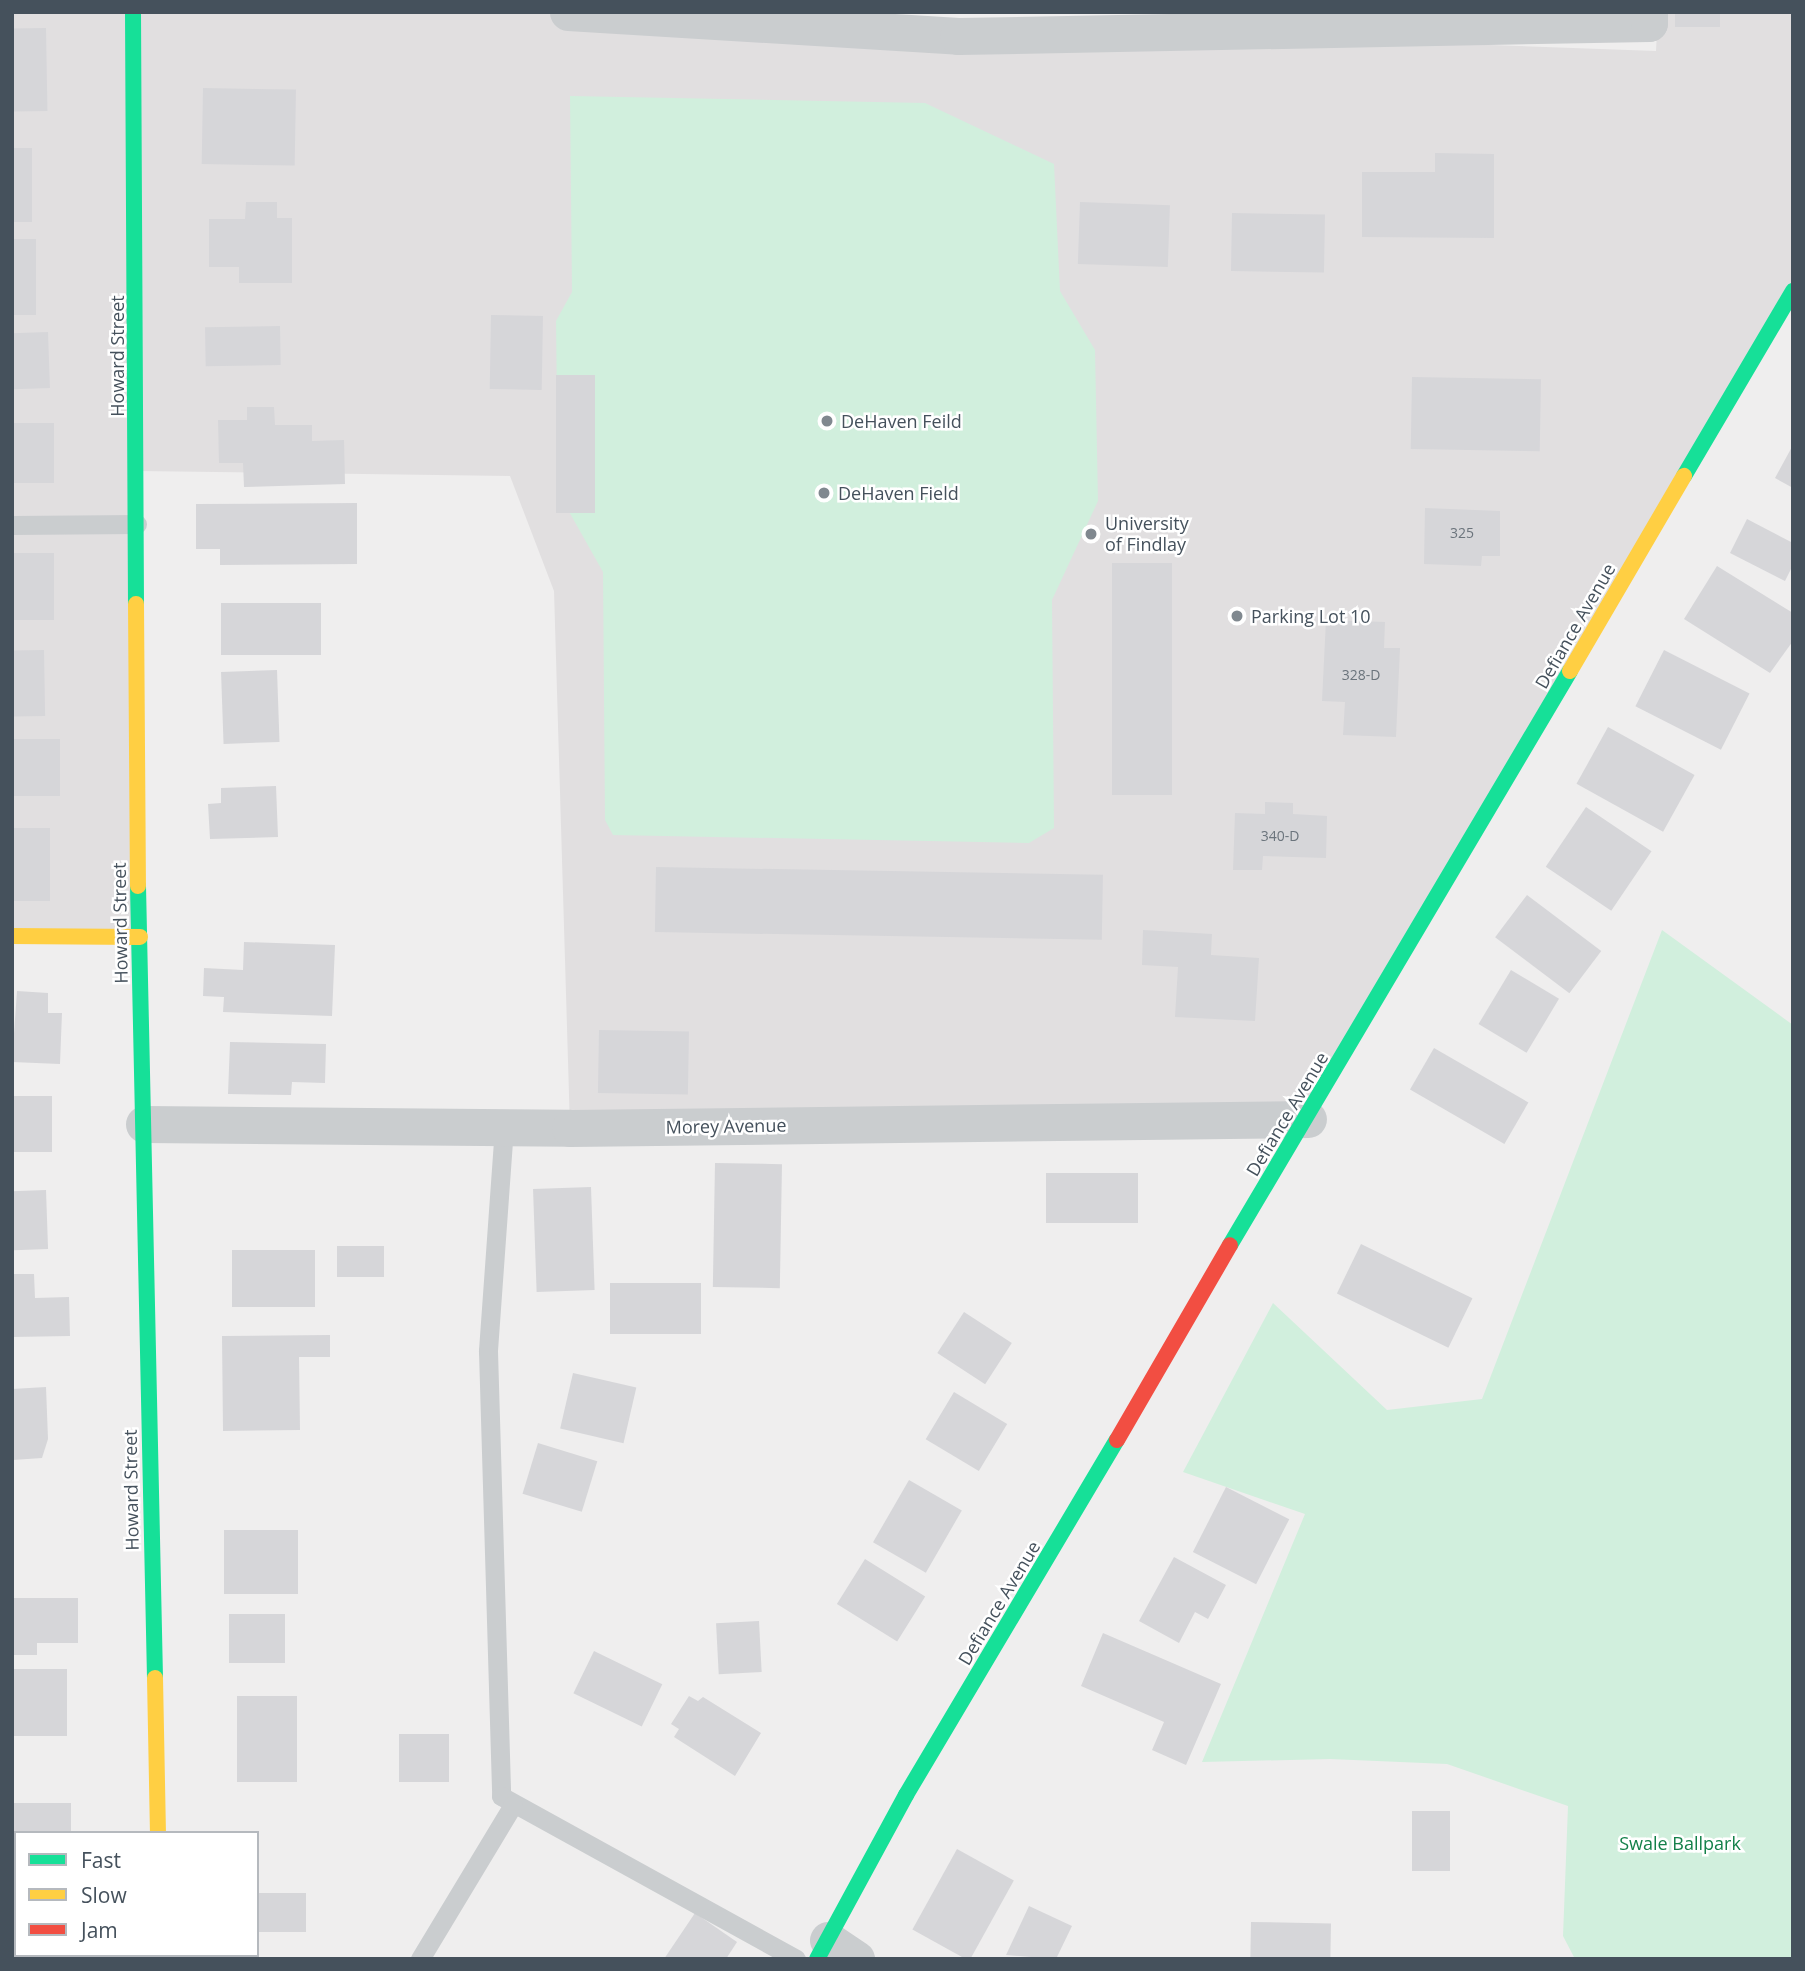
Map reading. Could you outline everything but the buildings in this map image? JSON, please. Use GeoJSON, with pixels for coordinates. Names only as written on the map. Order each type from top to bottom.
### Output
{"type":"FeatureCollection","features":[{"type":"Feature","properties":{"kind":"street","name":"Howard Street"},"geometry":{"type":"LineString","coordinates":[[133,12],[140,937],[158,1831]]}},
{"type":"Feature","properties":{"kind":"street"},"geometry":{"type":"LineString","coordinates":[[568,12],[958,24],[1362,20],[1649,23],[1649,12]]}},
{"type":"Feature","properties":{"kind":"street","name":"Defiance Avenue"},"geometry":{"type":"LineString","coordinates":[[834,1952],[906,1795],[1093,1484],[1184,1318],[1308,1119],[1793,291]]}},
{"type":"Feature","properties":{"kind":"street"},"geometry":{"type":"LineString","coordinates":[[12,936],[140,937]]}},
{"type":"Feature","properties":{"kind":"street","name":"Morey Avenue"},"geometry":{"type":"LineString","coordinates":[[144,1124],[504,1127],[1308,1119]]}},
{"type":"Feature","properties":{"kind":"lane"},"geometry":{"type":"LineString","coordinates":[[12,525],[137,524]]}},
{"type":"Feature","properties":{"kind":"lane"},"geometry":{"type":"LineString","coordinates":[[504,1127],[488,1351],[500,1796],[796,1959]]}},
{"type":"Feature","properties":{"kind":"lane"},"geometry":{"type":"LineString","coordinates":[[420,1959],[513,1805]]}},
{"type":"Feature","properties":{"kind":"shaded area","name":"University of Findlay"},"geometry":{"type":"Polygon","coordinates":[[[12,12],[570,12],[1656,51],[1658,12],[1793,12],[1793,288],[1308,1119],[570,1128],[554,591],[510,476],[137,471],[140,937],[12,936],[12,12]]]}},
{"type":"Feature","properties":{"kind":"green space","name":"DeHaven Feild"},"geometry":{"type":"Polygon","coordinates":[[[570,96],[925,103],[1054,164],[1060,291],[1095,350],[1098,501],[1052,600],[1054,828],[1029,843],[613,835],[605,820],[603,572],[558,492],[556,321],[572,292],[570,96]]]}},
{"type":"Feature","properties":{"kind":"green space","name":"Swale Ballpark"},"geometry":{"type":"Polygon","coordinates":[[[1662,930],[1793,1025],[1793,1959],[1575,1959],[1563,1936],[1568,1806],[1447,1764],[1330,1759],[1202,1762],[1305,1514],[1183,1472],[1273,1303],[1387,1410],[1482,1399],[1662,930]]]}},
{"type":"Feature","properties":{"kind":"traffic: fast"},"geometry":{"type":"LineString","coordinates":[[133,12],[136,604]]}},
{"type":"Feature","properties":{"kind":"traffic: fast"},"geometry":{"type":"LineString","coordinates":[[1684,476],[1793,291]]}},
{"type":"Feature","properties":{"kind":"traffic: fast"},"geometry":{"type":"LineString","coordinates":[[1230,1245],[1570,671]]}},
{"type":"Feature","properties":{"kind":"traffic: fast"},"geometry":{"type":"LineString","coordinates":[[138,886],[155,1678]]}},
{"type":"Feature","properties":{"kind":"traffic: fast"},"geometry":{"type":"LineString","coordinates":[[817,1959],[906,1795],[1117,1440]]}},
{"type":"Feature","properties":{"kind":"traffic: slow"},"geometry":{"type":"LineString","coordinates":[[1570,671],[1684,476]]}},
{"type":"Feature","properties":{"kind":"traffic: slow"},"geometry":{"type":"LineString","coordinates":[[136,604],[138,886]]}},
{"type":"Feature","properties":{"kind":"traffic: slow"},"geometry":{"type":"LineString","coordinates":[[12,936],[140,937]]}},
{"type":"Feature","properties":{"kind":"traffic: slow"},"geometry":{"type":"LineString","coordinates":[[155,1678],[158,1831]]}},
{"type":"Feature","properties":{"kind":"traffic: jam"},"geometry":{"type":"LineString","coordinates":[[1117,1440],[1230,1245]]}},
{"type":"Feature","properties":{"kind":"place","name":"DeHaven Feild"},"geometry":{"type":"Point","coordinates":[827,421]}},
{"type":"Feature","properties":{"kind":"place","name":"DeHaven Field"},"geometry":{"type":"Point","coordinates":[824,493]}},
{"type":"Feature","properties":{"kind":"place","name":"University of Findlay"},"geometry":{"type":"Point","coordinates":[1091,534]}},
{"type":"Feature","properties":{"kind":"place","name":"Parking Lot 10"},"geometry":{"type":"Point","coordinates":[1237,616]}}]}
